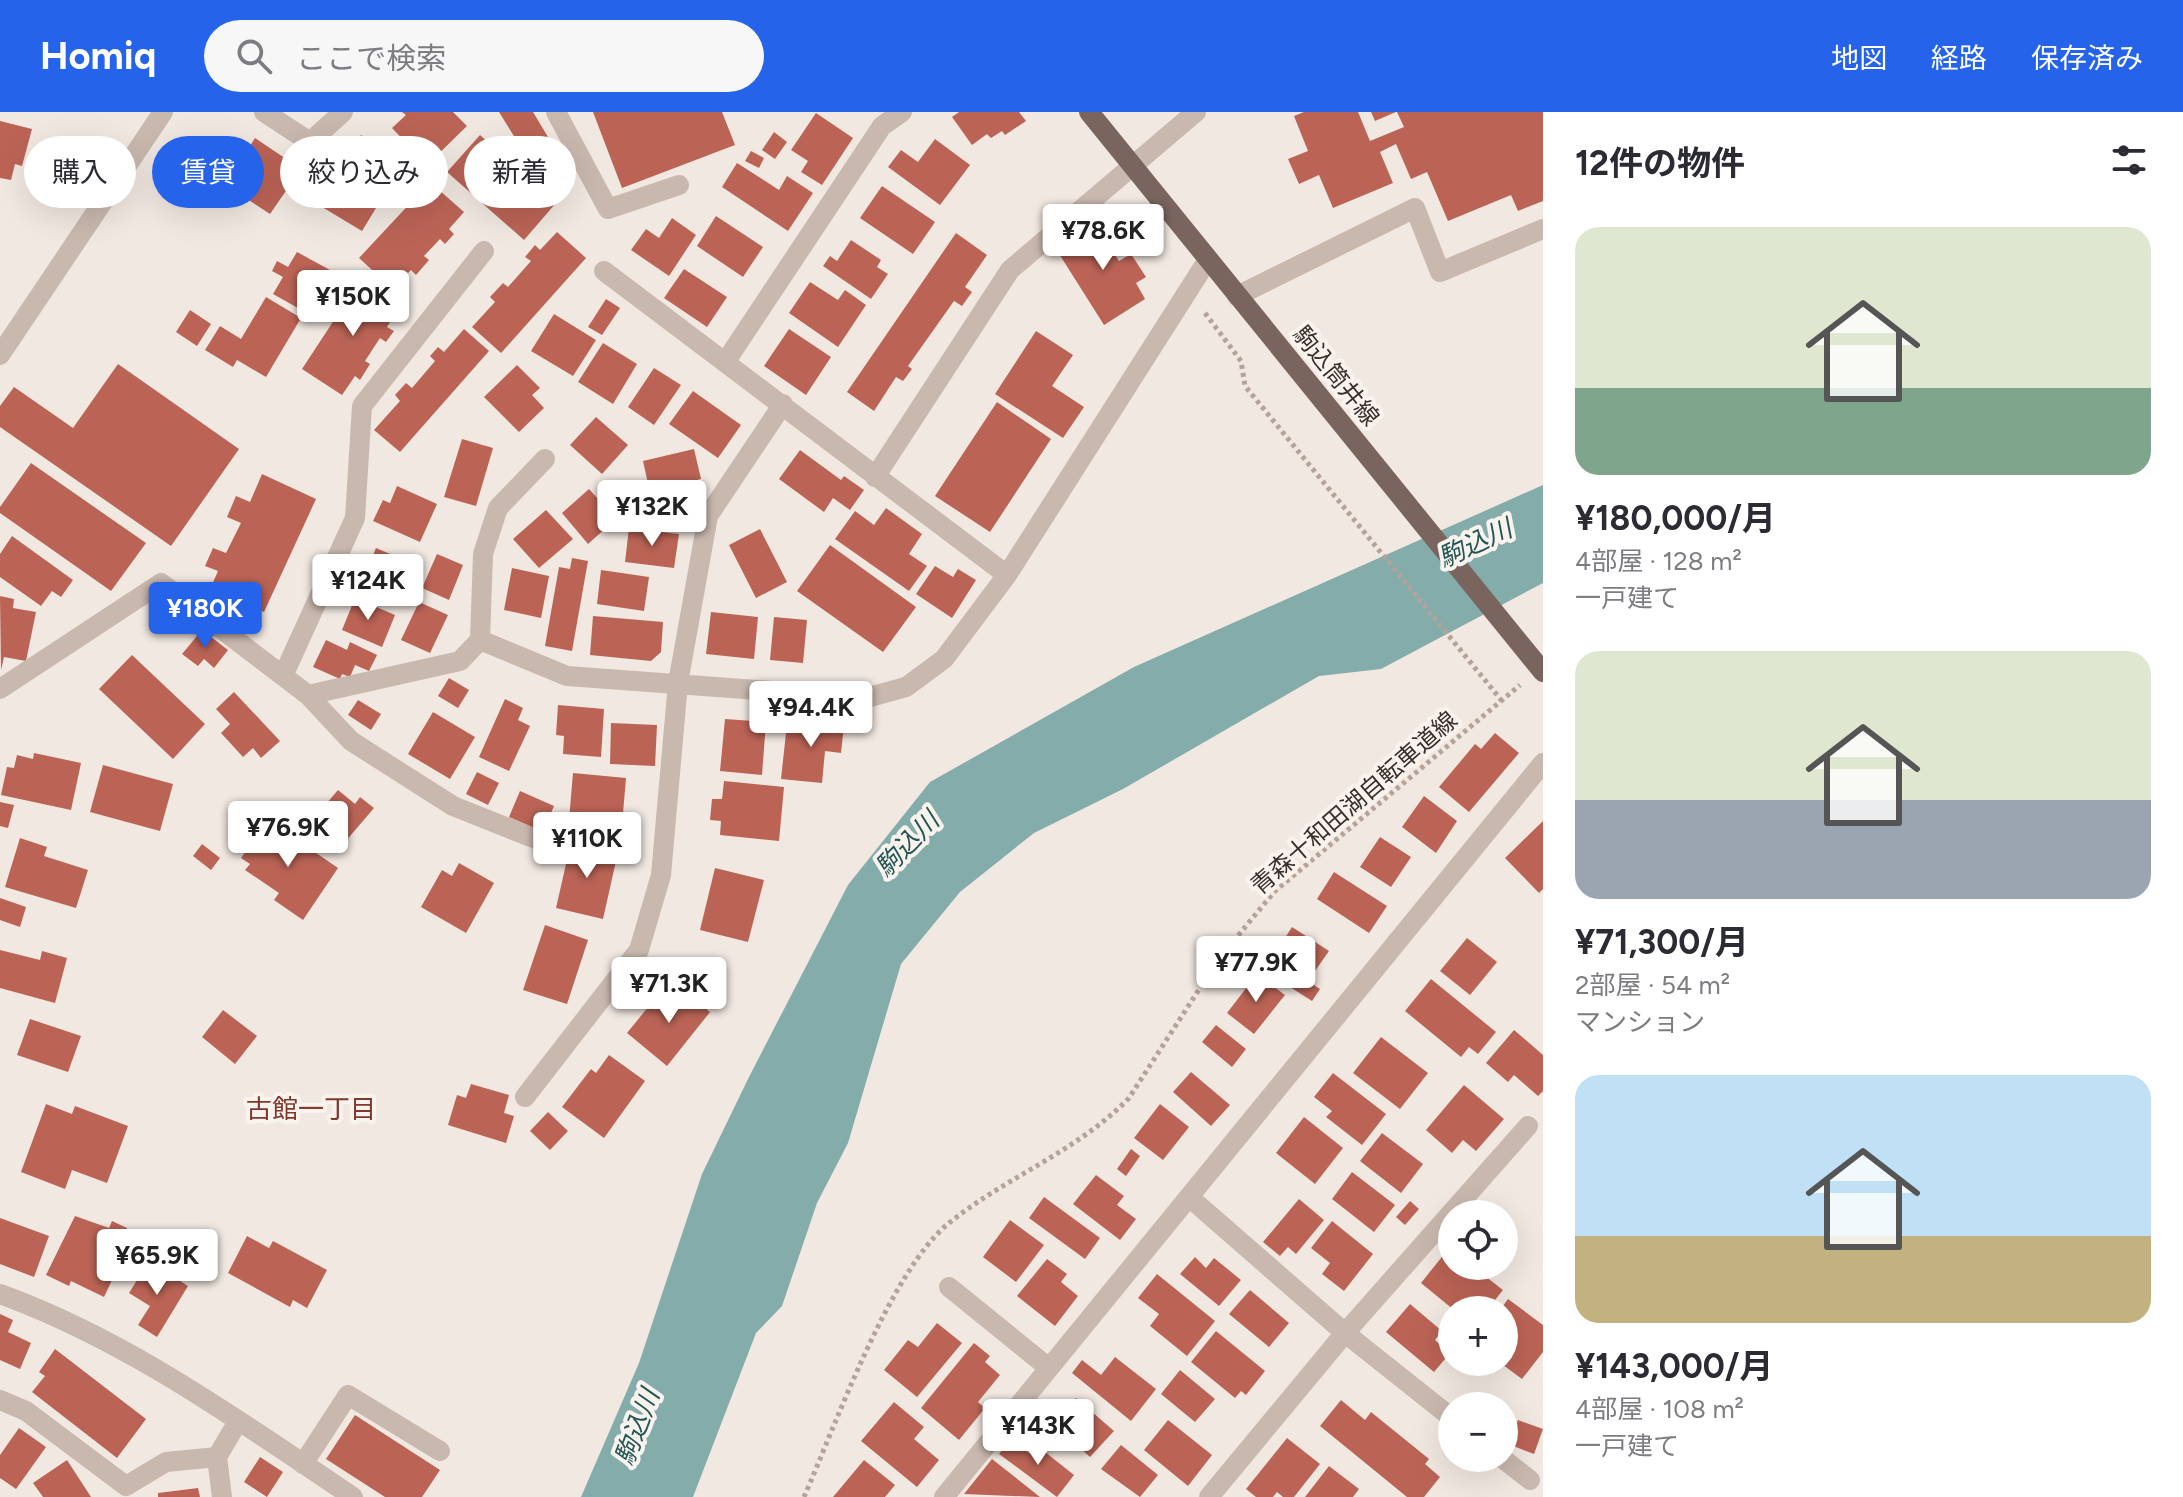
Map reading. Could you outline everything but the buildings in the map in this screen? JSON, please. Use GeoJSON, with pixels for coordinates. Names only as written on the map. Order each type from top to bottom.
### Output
{"type":"FeatureCollection","features":[{"type":"Feature","properties":{"kind":"main road","name":"駒込筒井線"},"geometry":{"type":"LineString","coordinates":[[1089,112],[1539,667]]}},
{"type":"Feature","properties":{"kind":"street"},"geometry":{"type":"LineString","coordinates":[[0,355],[163,112]]}},
{"type":"Feature","properties":{"kind":"street"},"geometry":{"type":"LineString","coordinates":[[264,112],[310,142],[343,112]]}},
{"type":"Feature","properties":{"kind":"street"},"geometry":{"type":"LineString","coordinates":[[556,112],[608,209],[679,185]]}},
{"type":"Feature","properties":{"kind":"street"},"geometry":{"type":"LineString","coordinates":[[726,361],[882,126],[902,112]]}},
{"type":"Feature","properties":{"kind":"street"},"geometry":{"type":"LineString","coordinates":[[875,477],[1010,270],[1196,112]]}},
{"type":"Feature","properties":{"kind":"street"},"geometry":{"type":"LineString","coordinates":[[1237,296],[1415,208],[1440,272],[1543,229]]}},
{"type":"Feature","properties":{"kind":"street"},"geometry":{"type":"LineString","coordinates":[[283,676],[355,518],[362,406],[484,251]]}},
{"type":"Feature","properties":{"kind":"street"},"geometry":{"type":"LineString","coordinates":[[480,640],[567,676],[866,698],[906,687],[944,659],[1007,575],[1207,261]]}},
{"type":"Feature","properties":{"kind":"street"},"geometry":{"type":"LineString","coordinates":[[604,271],[1007,575]]}},
{"type":"Feature","properties":{"kind":"street"},"geometry":{"type":"LineString","coordinates":[[525,1097],[639,950],[661,875],[678,683],[708,516],[783,404]]}},
{"type":"Feature","properties":{"kind":"street"},"geometry":{"type":"LineString","coordinates":[[308,695],[460,661],[480,640],[483,554],[498,508],[545,459]]}},
{"type":"Feature","properties":{"kind":"street"},"geometry":{"type":"LineString","coordinates":[[0,689],[161,583],[308,695],[351,741],[453,806],[541,841]]}},
{"type":"Feature","properties":{"kind":"street"},"geometry":{"type":"LineString","coordinates":[[944,1497],[1543,763]]}},
{"type":"Feature","properties":{"kind":"street"},"geometry":{"type":"LineString","coordinates":[[1218,1494],[1345,1333],[1528,1126]]}},
{"type":"Feature","properties":{"kind":"street"},"geometry":{"type":"LineString","coordinates":[[1189,1197],[1345,1333],[1438,1407]]}},
{"type":"Feature","properties":{"kind":"street"},"geometry":{"type":"LineString","coordinates":[[949,1287],[1049,1368]]}},
{"type":"Feature","properties":{"kind":"street"},"geometry":{"type":"LineString","coordinates":[[0,1294],[60,1315],[120,1348],[353,1497]]}},
{"type":"Feature","properties":{"kind":"street"},"geometry":{"type":"LineString","coordinates":[[303,1464],[348,1395],[440,1451]]}},
{"type":"Feature","properties":{"kind":"street"},"geometry":{"type":"LineString","coordinates":[[0,1400],[26,1411],[126,1486],[166,1462],[217,1457]]}},
{"type":"Feature","properties":{"kind":"street"},"geometry":{"type":"LineString","coordinates":[[222,1497],[217,1457],[237,1423]]}},
{"type":"Feature","properties":{"kind":"street"},"geometry":{"type":"LineString","coordinates":[[1518,1471],[1530,1480]]}},
{"type":"Feature","properties":{"kind":"path"},"geometry":{"type":"LineString","coordinates":[[1188,290],[1241,361],[1245,386],[1502,701]]}},
{"type":"Feature","properties":{"kind":"path","name":"青森十和田湖自転車道線"},"geometry":{"type":"LineString","coordinates":[[804,1497],[909,1267],[927,1243],[983,1197],[1111,1117],[1129,1098],[1218,960],[1274,892],[1539,667]]}},
{"type":"Feature","properties":{"kind":"water","name":"駒込川"},"geometry":{"type":"Polygon","coordinates":[[[1543,485],[1543,583],[1381,669],[1319,676],[1123,789],[1034,833],[960,892],[901,964],[848,1143],[817,1203],[782,1306],[756,1333],[693,1497],[581,1497],[639,1363],[702,1174],[749,1077],[848,885],[930,782],[1134,667],[1543,485]]]}},
{"type":"Feature","properties":{"kind":"district","name":"古館一丁目"},"geometry":{"type":"Point","coordinates":[311,1109]}}]}
